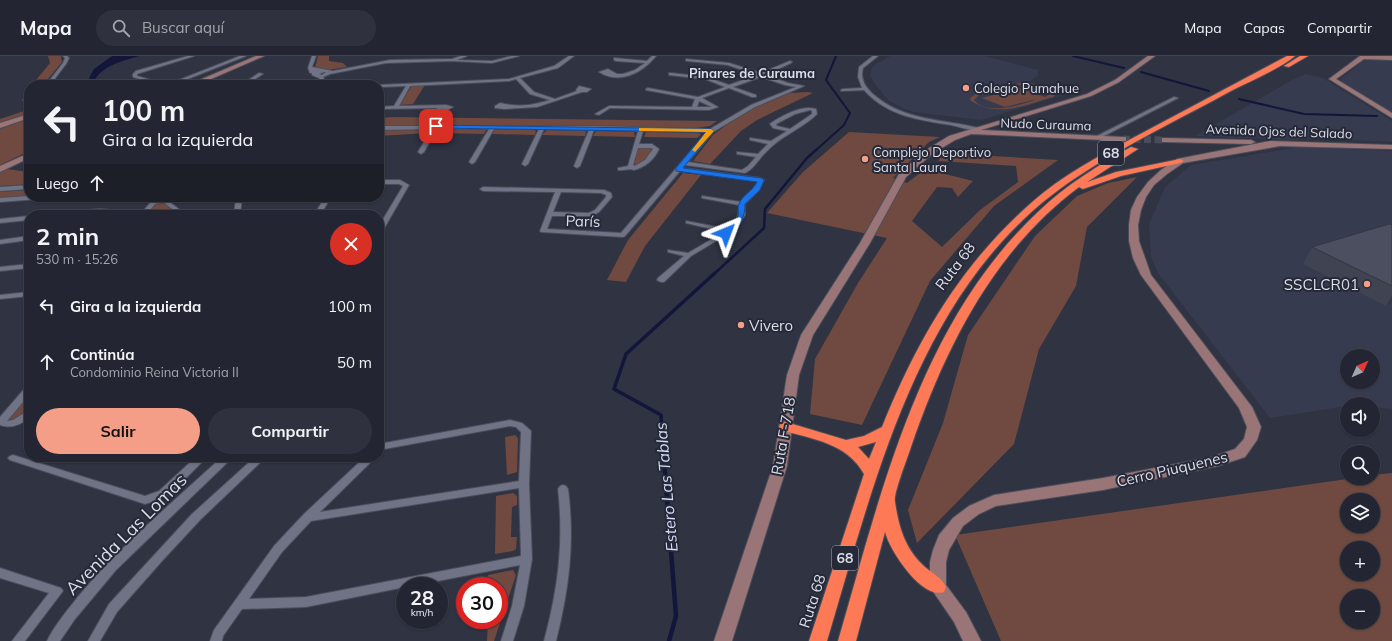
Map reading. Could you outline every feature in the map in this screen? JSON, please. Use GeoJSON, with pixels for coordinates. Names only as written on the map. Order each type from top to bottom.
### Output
{"type":"FeatureCollection","features":[{"type":"Feature","properties":{"kind":"highway","name":"Ruta 68"},"geometry":{"type":"LineString","coordinates":[[818,641],[871,474],[911,373],[936,325],[978,264],[1017,219],[1054,189],[1100,159],[1292,56]]}},
{"type":"Feature","properties":{"kind":"highway","name":"68"},"geometry":{"type":"LineString","coordinates":[[847,641],[888,502],[924,394],[954,330],[982,284],[1006,251],[1028,226],[1064,195],[1114,160],[1305,56]]}},
{"type":"Feature","properties":{"kind":"highway"},"geometry":{"type":"LineString","coordinates":[[1064,195],[1107,177],[1180,161]]}},
{"type":"Feature","properties":{"kind":"highway"},"geometry":{"type":"LineString","coordinates":[[786,427],[847,445],[862,458],[871,474]]}},
{"type":"Feature","properties":{"kind":"highway"},"geometry":{"type":"LineString","coordinates":[[847,445],[868,440],[889,429]]}},
{"type":"Feature","properties":{"kind":"highway"},"geometry":{"type":"LineString","coordinates":[[888,502],[895,538],[902,552],[919,572],[938,587]]}},
{"type":"Feature","properties":{"kind":"main road"},"geometry":{"type":"LineString","coordinates":[[203,80],[261,56]]}},
{"type":"Feature","properties":{"kind":"main road","name":"Ruta F-718"},"geometry":{"type":"LineString","coordinates":[[723,641],[780,466],[793,375],[807,335],[865,243],[902,176],[937,146],[972,130],[1089,95],[1117,81],[1152,56]]}},
{"type":"Feature","properties":{"kind":"main road"},"geometry":{"type":"LineString","coordinates":[[1392,58],[1363,57],[1332,78],[1392,116]]}},
{"type":"Feature","properties":{"kind":"main road"},"geometry":{"type":"LineString","coordinates":[[0,126],[24,118]]}},
{"type":"Feature","properties":{"kind":"main road","name":"Nudo Curauma"},"geometry":{"type":"LineString","coordinates":[[972,130],[1123,139]]}},
{"type":"Feature","properties":{"kind":"main road","name":"Avenida Ojos del Salado"},"geometry":{"type":"LineString","coordinates":[[1165,140],[1392,146]]}},
{"type":"Feature","properties":{"kind":"main road","name":"Cerro Piuquenes"},"geometry":{"type":"LineString","coordinates":[[938,587],[938,562],[945,540],[958,522],[984,505],[994,502],[1103,484],[1213,462],[1240,453],[1250,440],[1254,426],[1245,407],[1151,282],[1139,260],[1135,247],[1133,224],[1134,214],[1140,197],[1158,176],[1180,161],[1281,143]]}},
{"type":"Feature","properties":{"kind":"main road"},"geometry":{"type":"LineString","coordinates":[[0,169],[24,157]]}},
{"type":"Feature","properties":{"kind":"main road"},"geometry":{"type":"LineString","coordinates":[[938,587],[960,617],[972,641]]}},
{"type":"Feature","properties":{"kind":"street"},"geometry":{"type":"LineString","coordinates":[[52,80],[65,63],[67,58],[65,56]]}},
{"type":"Feature","properties":{"kind":"street"},"geometry":{"type":"LineString","coordinates":[[146,80],[135,77],[135,74],[192,56]]}},
{"type":"Feature","properties":{"kind":"street"},"geometry":{"type":"LineString","coordinates":[[186,80],[244,56]]}},
{"type":"Feature","properties":{"kind":"street"},"geometry":{"type":"LineString","coordinates":[[310,68],[314,56]]}},
{"type":"Feature","properties":{"kind":"street"},"geometry":{"type":"LineString","coordinates":[[315,74],[329,73],[386,62],[404,56]]}},
{"type":"Feature","properties":{"kind":"street"},"geometry":{"type":"LineString","coordinates":[[386,62],[452,60],[465,56]]}},
{"type":"Feature","properties":{"kind":"street"},"geometry":{"type":"LineString","coordinates":[[452,60],[458,62],[492,62],[517,56]]}},
{"type":"Feature","properties":{"kind":"street"},"geometry":{"type":"LineString","coordinates":[[384,86],[492,82],[516,78],[556,66],[572,56]]}},
{"type":"Feature","properties":{"kind":"street"},"geometry":{"type":"LineString","coordinates":[[615,75],[628,76],[636,73],[654,56]]}},
{"type":"Feature","properties":{"kind":"street"},"geometry":{"type":"LineString","coordinates":[[843,90],[865,89],[860,72],[867,62],[876,56]]}},
{"type":"Feature","properties":{"kind":"street"},"geometry":{"type":"LineString","coordinates":[[442,67],[446,60]]}},
{"type":"Feature","properties":{"kind":"street"},"geometry":{"type":"LineString","coordinates":[[632,60],[649,62]]}},
{"type":"Feature","properties":{"kind":"street"},"geometry":{"type":"LineString","coordinates":[[678,169],[711,131],[753,106],[802,86],[787,84],[728,64],[687,60]]}},
{"type":"Feature","properties":{"kind":"street"},"geometry":{"type":"LineString","coordinates":[[694,108],[698,98],[761,75],[790,62]]}},
{"type":"Feature","properties":{"kind":"street"},"geometry":{"type":"LineString","coordinates":[[310,68],[329,73]]}},
{"type":"Feature","properties":{"kind":"street"},"geometry":{"type":"LineString","coordinates":[[310,68],[323,80]]}},
{"type":"Feature","properties":{"kind":"street"},"geometry":{"type":"LineString","coordinates":[[315,74],[322,71]]}},
{"type":"Feature","properties":{"kind":"street"},"geometry":{"type":"LineString","coordinates":[[326,80],[329,73]]}},
{"type":"Feature","properties":{"kind":"street"},"geometry":{"type":"LineString","coordinates":[[251,80],[261,74]]}},
{"type":"Feature","properties":{"kind":"street"},"geometry":{"type":"LineString","coordinates":[[671,74],[706,78],[754,96]]}},
{"type":"Feature","properties":{"kind":"street"},"geometry":{"type":"LineString","coordinates":[[516,78],[532,93],[552,101]]}},
{"type":"Feature","properties":{"kind":"street"},"geometry":{"type":"LineString","coordinates":[[396,107],[409,84]]}},
{"type":"Feature","properties":{"kind":"street"},"geometry":{"type":"LineString","coordinates":[[787,84],[793,89]]}},
{"type":"Feature","properties":{"kind":"street"},"geometry":{"type":"LineString","coordinates":[[597,114],[609,107],[709,109],[716,107],[698,98],[648,89]]}},
{"type":"Feature","properties":{"kind":"street","name":"Nudo Curauma"},"geometry":{"type":"LineString","coordinates":[[865,89],[883,106],[898,114],[972,130]]}},
{"type":"Feature","properties":{"kind":"street"},"geometry":{"type":"LineString","coordinates":[[508,107],[530,108],[581,91]]}},
{"type":"Feature","properties":{"kind":"street"},"geometry":{"type":"LineString","coordinates":[[1096,138],[1176,98]]}},
{"type":"Feature","properties":{"kind":"street"},"geometry":{"type":"LineString","coordinates":[[384,108],[440,107]]}},
{"type":"Feature","properties":{"kind":"street"},"geometry":{"type":"LineString","coordinates":[[684,163],[743,172],[748,170],[772,143],[792,132],[809,119],[815,114],[814,110],[811,108],[792,114],[779,119],[773,124],[775,127],[792,132]]}},
{"type":"Feature","properties":{"kind":"street"},"geometry":{"type":"LineString","coordinates":[[792,114],[809,119]]}},
{"type":"Feature","properties":{"kind":"street"},"geometry":{"type":"LineString","coordinates":[[384,128],[436,126],[711,131]]}},
{"type":"Feature","properties":{"kind":"street"},"geometry":{"type":"LineString","coordinates":[[422,152],[436,126]]}},
{"type":"Feature","properties":{"kind":"street"},"geometry":{"type":"LineString","coordinates":[[472,162],[492,127]]}},
{"type":"Feature","properties":{"kind":"street"},"geometry":{"type":"LineString","coordinates":[[524,164],[542,128]]}},
{"type":"Feature","properties":{"kind":"street"},"geometry":{"type":"LineString","coordinates":[[577,166],[592,128]]}},
{"type":"Feature","properties":{"kind":"street"},"geometry":{"type":"LineString","coordinates":[[634,167],[630,165],[641,129]]}},
{"type":"Feature","properties":{"kind":"street"},"geometry":{"type":"LineString","coordinates":[[752,139],[772,143]]}},
{"type":"Feature","properties":{"kind":"street"},"geometry":{"type":"LineString","coordinates":[[634,167],[646,160],[656,149],[652,146],[636,146]]}},
{"type":"Feature","properties":{"kind":"street"},"geometry":{"type":"LineString","coordinates":[[739,153],[759,156]]}},
{"type":"Feature","properties":{"kind":"street"},"geometry":{"type":"LineString","coordinates":[[620,169],[634,167],[649,169]]}},
{"type":"Feature","properties":{"kind":"street"},"geometry":{"type":"LineString","coordinates":[[661,280],[689,255],[730,230],[739,222],[742,215],[742,204],[747,197],[758,189],[761,180],[678,169]]}},
{"type":"Feature","properties":{"kind":"street","name":"París"},"geometry":{"type":"LineString","coordinates":[[549,214],[543,231],[623,235],[678,169]]}},
{"type":"Feature","properties":{"kind":"street"},"geometry":{"type":"LineString","coordinates":[[384,182],[400,182],[406,185],[384,223]]}},
{"type":"Feature","properties":{"kind":"street"},"geometry":{"type":"LineString","coordinates":[[0,189],[24,187]]}},
{"type":"Feature","properties":{"kind":"street"},"geometry":{"type":"LineString","coordinates":[[483,189],[559,190],[602,191],[606,192],[610,197],[597,211],[590,215],[549,214],[559,190]]}},
{"type":"Feature","properties":{"kind":"street"},"geometry":{"type":"LineString","coordinates":[[704,197],[742,204]]}},
{"type":"Feature","properties":{"kind":"street"},"geometry":{"type":"LineString","coordinates":[[0,200],[24,198]]}},
{"type":"Feature","properties":{"kind":"street"},"geometry":{"type":"LineString","coordinates":[[147,210],[153,203],[157,202]]}},
{"type":"Feature","properties":{"kind":"street"},"geometry":{"type":"LineString","coordinates":[[167,202],[177,210]]}},
{"type":"Feature","properties":{"kind":"street"},"geometry":{"type":"LineString","coordinates":[[0,221],[24,219]]}},
{"type":"Feature","properties":{"kind":"street"},"geometry":{"type":"LineString","coordinates":[[688,222],[730,230]]}},
{"type":"Feature","properties":{"kind":"street"},"geometry":{"type":"LineString","coordinates":[[0,242],[24,239]]}},
{"type":"Feature","properties":{"kind":"street"},"geometry":{"type":"LineString","coordinates":[[670,251],[689,255]]}},
{"type":"Feature","properties":{"kind":"street"},"geometry":{"type":"LineString","coordinates":[[0,269],[24,267]]}},
{"type":"Feature","properties":{"kind":"street"},"geometry":{"type":"LineString","coordinates":[[0,297],[24,295]]}},
{"type":"Feature","properties":{"kind":"street"},"geometry":{"type":"LineString","coordinates":[[24,395],[1,422],[6,424],[15,423],[24,417]]}},
{"type":"Feature","properties":{"kind":"street"},"geometry":{"type":"LineString","coordinates":[[384,447],[510,423],[519,425],[526,431],[524,484],[527,559],[518,606],[507,641]]}},
{"type":"Feature","properties":{"kind":"street"},"geometry":{"type":"LineString","coordinates":[[13,458],[24,462]]}},
{"type":"Feature","properties":{"kind":"street"},"geometry":{"type":"LineString","coordinates":[[26,462],[145,500],[163,494],[197,462]]}},
{"type":"Feature","properties":{"kind":"street","name":"Avenida Las Lomas"},"geometry":{"type":"LineString","coordinates":[[53,641],[75,608],[113,566],[223,462]]}},
{"type":"Feature","properties":{"kind":"street"},"geometry":{"type":"LineString","coordinates":[[94,641],[113,608],[143,574],[196,517],[255,462]]}},
{"type":"Feature","properties":{"kind":"street"},"geometry":{"type":"LineString","coordinates":[[216,641],[218,634],[278,549],[308,517],[366,462]]}},
{"type":"Feature","properties":{"kind":"street"},"geometry":{"type":"LineString","coordinates":[[308,517],[327,516],[524,484]]}},
{"type":"Feature","properties":{"kind":"street"},"geometry":{"type":"LineString","coordinates":[[550,641],[560,606],[567,553],[566,513],[562,489]]}},
{"type":"Feature","properties":{"kind":"street"},"geometry":{"type":"LineString","coordinates":[[239,604],[306,602],[527,559]]}},
{"type":"Feature","properties":{"kind":"street"},"geometry":{"type":"LineString","coordinates":[[0,573],[57,591],[18,641]]}},
{"type":"Feature","properties":{"kind":"shaded area"},"geometry":{"type":"Polygon","coordinates":[[[48,56],[61,56],[62,62],[47,80],[36,80],[50,63],[48,56]]]}},
{"type":"Feature","properties":{"kind":"shaded area"},"geometry":{"type":"Polygon","coordinates":[[[112,56],[139,56],[119,62],[101,72],[95,80],[91,80],[89,78],[94,69],[112,56]]]}},
{"type":"Feature","properties":{"kind":"shaded area"},"geometry":{"type":"Polygon","coordinates":[[[318,56],[329,56],[329,61],[343,63],[347,67],[328,70],[315,68],[318,56]]]}},
{"type":"Feature","properties":{"kind":"shaded area","name":"Colegio Pumahue"},"geometry":{"type":"Polygon","coordinates":[[[890,56],[985,56],[1038,70],[1038,76],[1030,81],[1031,83],[1049,86],[1070,93],[981,120],[914,112],[904,109],[888,100],[875,84],[870,75],[872,68],[876,64],[890,56]]]}},
{"type":"Feature","properties":{"kind":"shaded area"},"geometry":{"type":"Polygon","coordinates":[[[1378,58],[1392,60],[1392,113],[1338,81],[1366,59],[1378,58]]]}},
{"type":"Feature","properties":{"kind":"shaded area"},"geometry":{"type":"Polygon","coordinates":[[[1306,74],[1323,78],[1392,121],[1392,142],[1195,136],[1290,81],[1306,74]]]}},
{"type":"Feature","properties":{"kind":"shaded area"},"geometry":{"type":"Polygon","coordinates":[[[1020,83],[1045,86],[1053,91],[1055,95],[1053,97],[1022,106],[1012,108],[991,109],[981,106],[971,101],[970,98],[976,94],[1020,83]],[[1015,85],[979,95],[974,100],[980,105],[987,107],[1004,108],[1037,99],[1005,107],[982,98],[1021,88],[1045,97],[1050,94],[1048,90],[1040,86],[1015,85]]]}},
{"type":"Feature","properties":{"kind":"shaded area"},"geometry":{"type":"Polygon","coordinates":[[[412,85],[425,85],[413,104],[400,105],[412,85]]]}},
{"type":"Feature","properties":{"kind":"shaded area"},"geometry":{"type":"Polygon","coordinates":[[[790,93],[813,93],[757,120],[741,131],[710,164],[693,161],[713,135],[734,119],[756,107],[790,93]]]}},
{"type":"Feature","properties":{"kind":"shaded area"},"geometry":{"type":"Polygon","coordinates":[[[24,111],[24,116],[0,124],[0,119],[24,111]]]}},
{"type":"Feature","properties":{"kind":"shaded area"},"geometry":{"type":"Polygon","coordinates":[[[384,118],[717,121],[710,126],[696,128],[446,125],[384,126],[384,118]]]}},
{"type":"Feature","properties":{"kind":"shaded area"},"geometry":{"type":"Polygon","coordinates":[[[24,120],[24,153],[0,165],[0,129],[24,120]]]}},
{"type":"Feature","properties":{"kind":"shaded area"},"geometry":{"type":"Polygon","coordinates":[[[428,129],[427,133],[384,136],[384,130],[428,129]]]}},
{"type":"Feature","properties":{"kind":"shaded area"},"geometry":{"type":"Polygon","coordinates":[[[439,129],[486,130],[484,134],[436,133],[439,129]]]}},
{"type":"Feature","properties":{"kind":"shaded area"},"geometry":{"type":"Polygon","coordinates":[[[494,130],[536,131],[535,135],[492,134],[494,130]]]}},
{"type":"Feature","properties":{"kind":"shaded area"},"geometry":{"type":"Polygon","coordinates":[[[547,130],[586,132],[585,136],[542,135],[547,130]]]}},
{"type":"Feature","properties":{"kind":"shaded area"},"geometry":{"type":"Polygon","coordinates":[[[596,131],[634,132],[635,137],[593,136],[596,131]]]}},
{"type":"Feature","properties":{"kind":"shaded area"},"geometry":{"type":"Polygon","coordinates":[[[646,132],[699,133],[701,135],[697,138],[644,137],[646,132]]]}},
{"type":"Feature","properties":{"kind":"shaded area"},"geometry":{"type":"Polygon","coordinates":[[[849,132],[940,137],[929,142],[893,178],[907,183],[925,169],[973,181],[958,197],[952,188],[937,187],[912,221],[942,247],[980,210],[1018,182],[1016,166],[938,161],[944,153],[1058,160],[994,206],[930,281],[862,425],[810,414],[815,359],[858,283],[887,238],[767,213],[803,172],[849,132]]]}},
{"type":"Feature","properties":{"kind":"shaded area"},"geometry":{"type":"Polygon","coordinates":[[[1300,147],[1392,151],[1392,409],[1380,408],[1380,397],[1340,397],[1340,407],[1270,418],[1158,273],[1151,257],[1149,224],[1165,187],[1191,165],[1300,147]]]}},
{"type":"Feature","properties":{"kind":"shaded area"},"geometry":{"type":"Polygon","coordinates":[[[638,148],[650,148],[652,152],[639,165],[634,165],[638,148]]]}},
{"type":"Feature","properties":{"kind":"shaded area"},"geometry":{"type":"Polygon","coordinates":[[[7,169],[24,171],[24,184],[0,186],[0,172],[7,169]]]}},
{"type":"Feature","properties":{"kind":"shaded area"},"geometry":{"type":"Polygon","coordinates":[[[683,173],[701,175],[645,246],[626,282],[607,280],[628,240],[683,173]]]}},
{"type":"Feature","properties":{"kind":"shaded area"},"geometry":{"type":"Polygon","coordinates":[[[1137,177],[1087,227],[1076,286],[1039,349],[1014,444],[917,543],[908,510],[943,423],[968,335],[1035,236],[1077,196],[1108,183],[1137,177]]]}},
{"type":"Feature","properties":{"kind":"shaded area"},"geometry":{"type":"Polygon","coordinates":[[[24,190],[24,196],[0,198],[0,192],[24,190]]]}},
{"type":"Feature","properties":{"kind":"shaded area"},"geometry":{"type":"Polygon","coordinates":[[[164,202],[174,210],[149,210],[154,203],[164,202]]]}},
{"type":"Feature","properties":{"kind":"shaded area"},"geometry":{"type":"Polygon","coordinates":[[[24,397],[24,416],[7,422],[4,419],[24,397]]]}},
{"type":"Feature","properties":{"kind":"shaded area"},"geometry":{"type":"Polygon","coordinates":[[[515,435],[518,438],[517,472],[507,475],[505,437],[515,435]]]}},
{"type":"Feature","properties":{"kind":"shaded area"},"geometry":{"type":"Polygon","coordinates":[[[1392,473],[1392,641],[1001,641],[955,535],[1340,480],[1340,485],[1380,485],[1380,474],[1392,473]]]}},
{"type":"Feature","properties":{"kind":"shaded area"},"geometry":{"type":"Polygon","coordinates":[[[513,493],[517,496],[517,505],[512,507],[511,537],[517,537],[516,549],[513,551],[495,554],[496,496],[513,493]]]}},
{"type":"Feature","properties":{"kind":"shaded area"},"geometry":{"type":"Polygon","coordinates":[[[513,570],[516,575],[508,599],[508,577],[488,577],[488,575],[513,570]]]}},
{"type":"Feature","properties":{"kind":"shaded area"},"geometry":{"type":"Polygon","coordinates":[[[488,629],[498,629],[494,641],[487,641],[488,629]]]}},
{"type":"Feature","properties":{"kind":"building"},"geometry":{"type":"Polygon","coordinates":[[[1389,224],[1392,225],[1392,286],[1312,247],[1389,224]]]}},
{"type":"Feature","properties":{"kind":"waterway","name":"Estero Las Tablas"},"geometry":{"type":"LineString","coordinates":[[815,151],[844,125],[850,113],[826,80],[836,56]]}},
{"type":"Feature","properties":{"kind":"waterway"},"geometry":{"type":"LineString","coordinates":[[1073,56],[1124,68]]}},
{"type":"Feature","properties":{"kind":"waterway"},"geometry":{"type":"LineString","coordinates":[[1141,72],[1209,91]]}},
{"type":"Feature","properties":{"kind":"waterway"},"geometry":{"type":"LineString","coordinates":[[1239,99],[1304,114],[1377,116]]}},
{"type":"Feature","properties":{"kind":"waterway","name":"Estero Las Tablas"},"geometry":{"type":"LineString","coordinates":[[714,274],[764,228],[765,209],[807,158],[816,150]]}},
{"type":"Feature","properties":{"kind":"waterway","name":"Estero Las Tablas"},"geometry":{"type":"LineString","coordinates":[[662,434],[661,415],[614,389],[626,354],[715,273]]}},
{"type":"Feature","properties":{"kind":"waterway","name":"Estero Las Tablas"},"geometry":{"type":"LineString","coordinates":[[662,433],[676,616],[669,641]]}},
{"type":"Feature","properties":{"kind":"tunnel"},"geometry":{"type":"LineString","coordinates":[[1123,139],[1165,140]]}},
{"type":"Feature","properties":{"kind":"slow traffic"},"geometry":{"type":"LineString","coordinates":[[641,129],[711,131],[695,150]]}},
{"type":"Feature","properties":{"kind":"place","name":"Colegio Pumahue"},"geometry":{"type":"Point","coordinates":[966,88]}},
{"type":"Feature","properties":{"kind":"place","name":"Complejo Deportivo Santa Laura"},"geometry":{"type":"Point","coordinates":[865,159]}},
{"type":"Feature","properties":{"kind":"place","name":"SSCLCR01"},"geometry":{"type":"Point","coordinates":[1367,284]}},
{"type":"Feature","properties":{"kind":"place","name":"Vivero"},"geometry":{"type":"Point","coordinates":[741,325]}},
{"type":"Feature","properties":{"kind":"district","name":"Pinares de Curauma"},"geometry":{"type":"Point","coordinates":[752,73]}},
{"type":"Feature","properties":{"kind":"route"},"geometry":{"type":"LineString","coordinates":[[436,126],[711,131],[678,169],[761,180],[758,189],[747,197],[742,204],[742,215],[739,222],[734,228],[726,233]]}}]}
